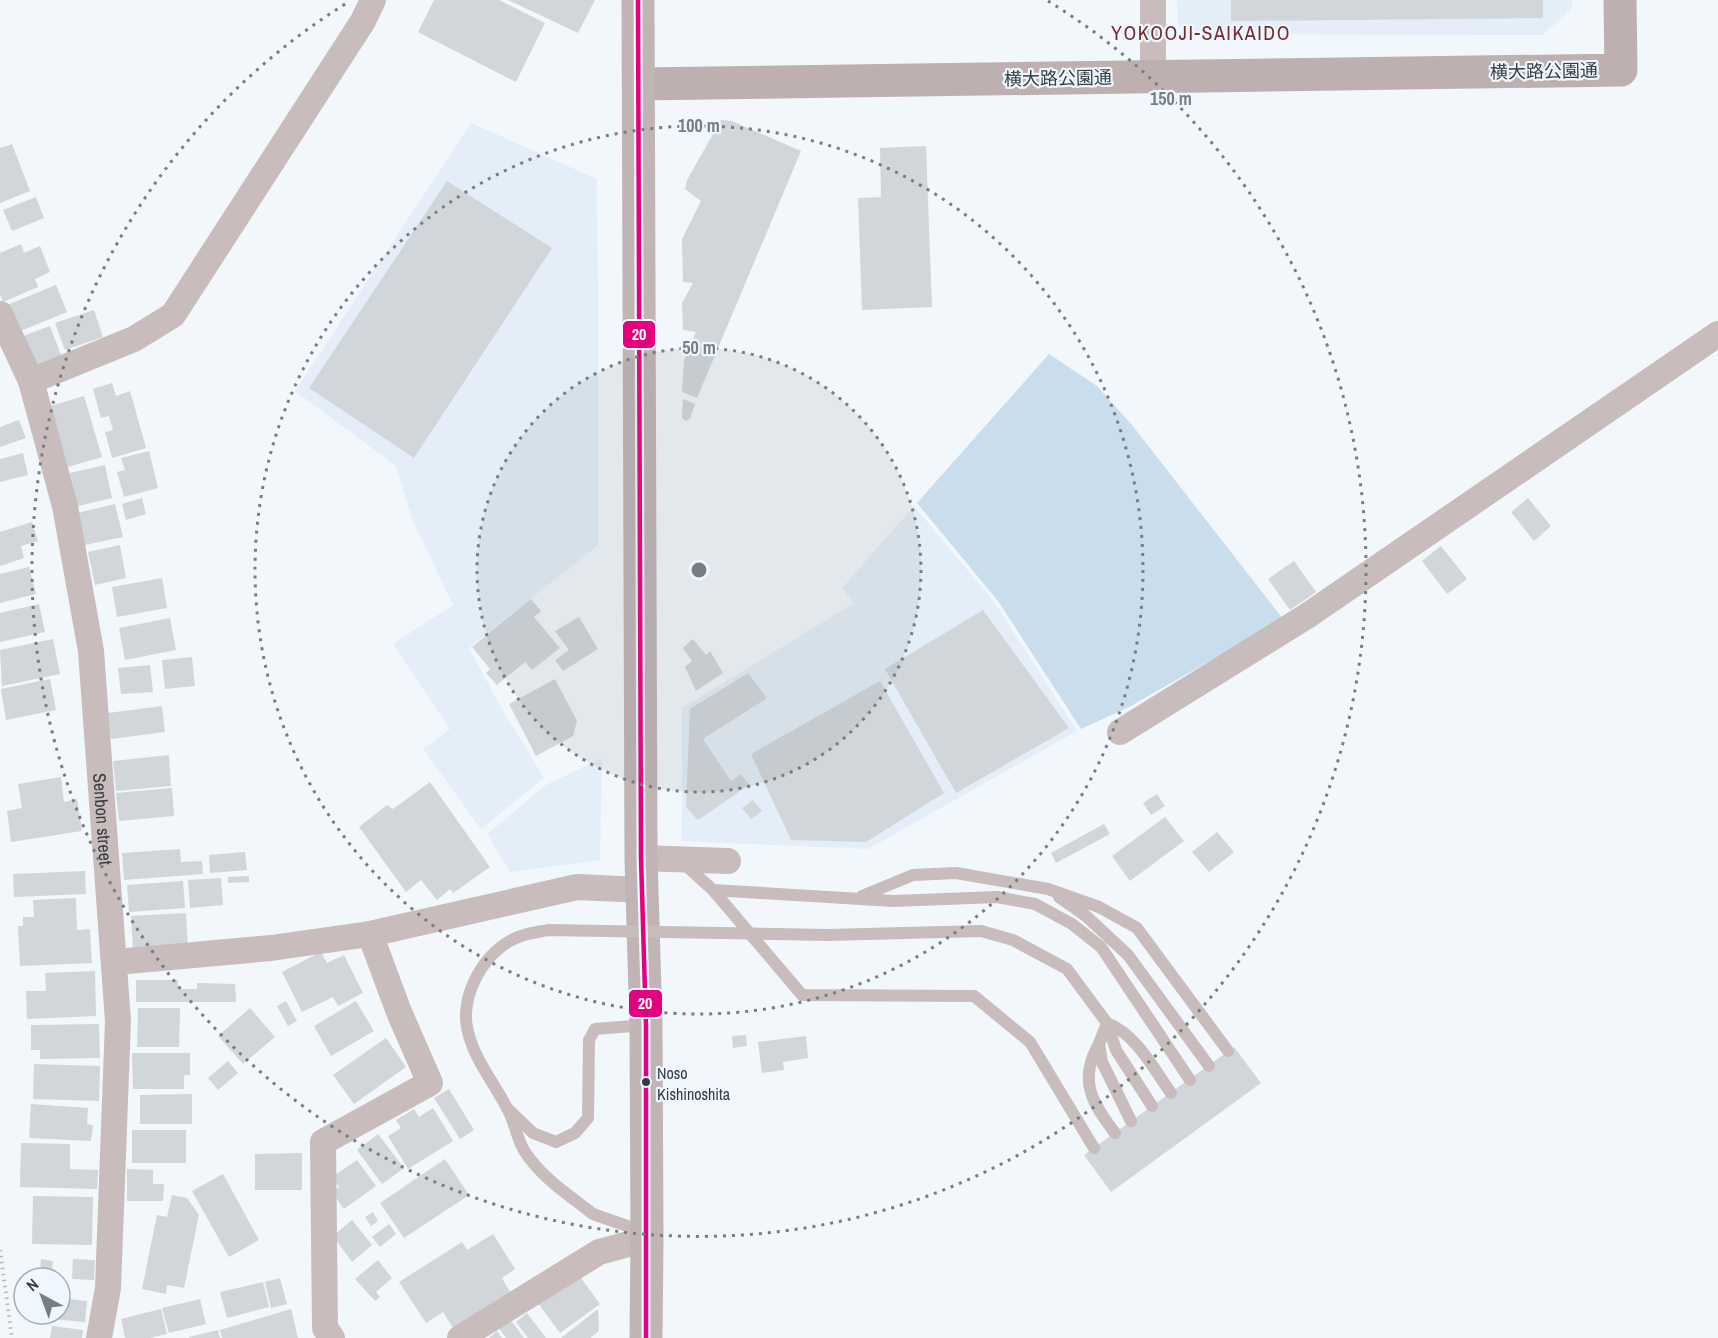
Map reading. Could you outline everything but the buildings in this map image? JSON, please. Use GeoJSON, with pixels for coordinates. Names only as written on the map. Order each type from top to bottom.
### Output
{"type":"FeatureCollection","features":[{"type":"Feature","properties":{"kind":"main road"},"geometry":{"type":"LineString","coordinates":[[638,0],[641,858],[646,1025],[647,1239],[639,1335]]}},
{"type":"Feature","properties":{"kind":"street"},"geometry":{"type":"LineString","coordinates":[[31,381],[134,339],[173,315],[363,21],[373,0]]}},
{"type":"Feature","properties":{"kind":"street"},"geometry":{"type":"LineString","coordinates":[[1153,0],[1153,77]]}},
{"type":"Feature","properties":{"kind":"street","name":"横大路公園通"},"geometry":{"type":"LineString","coordinates":[[639,84],[1621,70],[1620,0]]}},
{"type":"Feature","properties":{"kind":"street","name":"Senbon street"},"geometry":{"type":"LineString","coordinates":[[0,314],[31,381],[65,506],[91,651],[116,962],[118,1021],[108,1288],[99,1338]]}},
{"type":"Feature","properties":{"kind":"street"},"geometry":{"type":"LineString","coordinates":[[1120,732],[1307,616],[1718,334]]}},
{"type":"Feature","properties":{"kind":"street"},"geometry":{"type":"LineString","coordinates":[[641,858],[728,861]]}},
{"type":"Feature","properties":{"kind":"street"},"geometry":{"type":"LineString","coordinates":[[116,962],[271,948],[370,934],[578,887],[643,890]]}},
{"type":"Feature","properties":{"kind":"street"},"geometry":{"type":"LineString","coordinates":[[332,1338],[325,1328],[323,1142],[430,1083],[399,1012],[370,934]]}},
{"type":"Feature","properties":{"kind":"street"},"geometry":{"type":"LineString","coordinates":[[460,1338],[599,1252],[647,1239]]}},
{"type":"Feature","properties":{"kind":"lane"},"geometry":{"type":"LineString","coordinates":[[679,859],[713,890],[802,995],[974,996],[1030,1042],[1094,1149]]}},
{"type":"Feature","properties":{"kind":"lane"},"geometry":{"type":"LineString","coordinates":[[861,897],[913,875],[946,874],[1048,890],[1099,907],[1137,928],[1228,1051]]}},
{"type":"Feature","properties":{"kind":"lane"},"geometry":{"type":"LineString","coordinates":[[713,890],[861,897],[893,901],[997,897],[1035,904],[1072,924],[1101,947],[1190,1080]]}},
{"type":"Feature","properties":{"kind":"lane"},"geometry":{"type":"LineString","coordinates":[[1048,890],[1086,916],[1128,955],[1209,1066]]}},
{"type":"Feature","properties":{"kind":"lane"},"geometry":{"type":"LineString","coordinates":[[647,1239],[630,1227],[593,1214],[551,1182],[525,1152],[509,1110],[477,1056],[467,1032],[465,1012],[475,980],[489,958],[520,936],[548,930],[827,935],[981,932],[1013,939],[1066,969],[1107,1023],[1116,1050],[1152,1106]]}},
{"type":"Feature","properties":{"kind":"lane"},"geometry":{"type":"LineString","coordinates":[[1107,1023],[1088,1063],[1089,1083],[1095,1106],[1114,1133]]}},
{"type":"Feature","properties":{"kind":"lane"},"geometry":{"type":"LineString","coordinates":[[1107,1023],[1122,1029],[1171,1093]]}},
{"type":"Feature","properties":{"kind":"lane"},"geometry":{"type":"LineString","coordinates":[[509,1110],[533,1133],[556,1142],[574,1133],[588,1118],[589,1040],[595,1029],[646,1025]]}},
{"type":"Feature","properties":{"kind":"lane"},"geometry":{"type":"LineString","coordinates":[[1099,1044],[1102,1062],[1131,1121]]}},
{"type":"Feature","properties":{"kind":"path"},"geometry":{"type":"LineString","coordinates":[[0,1250],[12,1338]]}},
{"type":"Feature","properties":{"kind":"shaded area"},"geometry":{"type":"Polygon","coordinates":[[[1177,0],[1572,0],[1572,8],[1543,35],[1193,34],[1178,24],[1177,0]]]}},
{"type":"Feature","properties":{"kind":"shaded area"},"geometry":{"type":"Polygon","coordinates":[[[471,123],[597,179],[598,545],[469,648],[499,704],[544,778],[481,829],[423,749],[450,729],[393,644],[453,605],[412,519],[396,466],[295,391],[471,123]]]}},
{"type":"Feature","properties":{"kind":"shaded area"},"geometry":{"type":"Polygon","coordinates":[[[1049,354],[1097,386],[1132,425],[1283,619],[1129,707],[1081,729],[998,601],[917,503],[1049,354]]]}},
{"type":"Feature","properties":{"kind":"shaded area"},"geometry":{"type":"Polygon","coordinates":[[[914,506],[995,603],[1077,731],[868,849],[682,841],[682,708],[854,603],[842,588],[914,506]]]}},
{"type":"Feature","properties":{"kind":"shaded area"},"geometry":{"type":"Polygon","coordinates":[[[602,758],[600,860],[510,872],[487,834],[546,785],[602,758]]]}},
{"type":"Feature","properties":{"kind":"transit line","name":"20"},"geometry":{"type":"LineString","coordinates":[[638,0],[641,858],[646,1025],[646,1338]]}},
{"type":"Feature","properties":{"kind":"place","name":"Noso Kishinoshita"},"geometry":{"type":"Point","coordinates":[646,1082]}},
{"type":"Feature","properties":{"kind":"district","name":"YOKOOJI-SAIKAIDO"},"geometry":{"type":"Point","coordinates":[1201,32]}}]}
